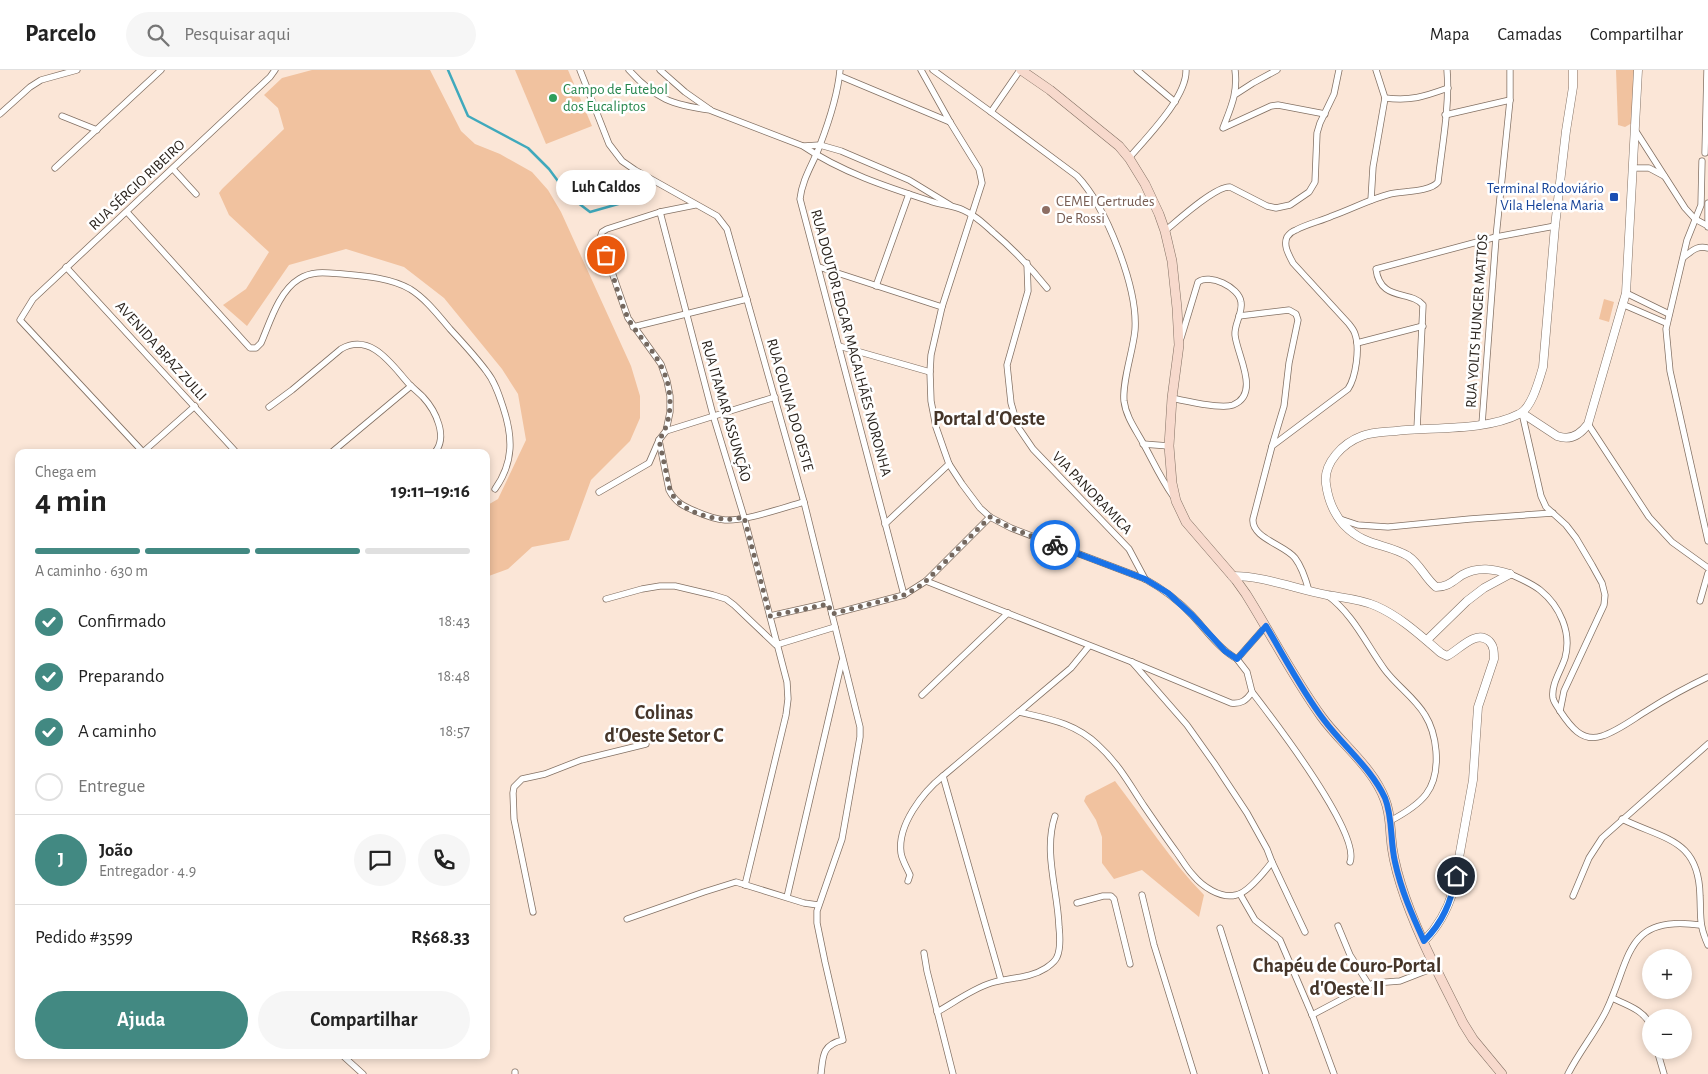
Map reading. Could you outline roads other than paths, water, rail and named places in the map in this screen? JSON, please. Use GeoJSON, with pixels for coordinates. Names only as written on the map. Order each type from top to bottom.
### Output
{"type":"FeatureCollection","features":[{"type":"Feature","properties":{"kind":"main road"},"geometry":{"type":"LineString","coordinates":[[1021,70],[1050,90],[1119,146],[1130,158],[1152,198],[1165,232],[1174,276],[1179,345],[1172,398],[1169,446],[1172,483],[1176,501],[1186,522],[1246,594],[1309,698],[1329,726],[1376,781],[1385,800],[1390,821],[1394,861],[1401,886],[1424,941],[1473,1040],[1502,1074]]}},
{"type":"Feature","properties":{"kind":"street"},"geometry":{"type":"LineString","coordinates":[[0,114],[30,87],[41,80],[77,70]]}},
{"type":"Feature","properties":{"kind":"street"},"geometry":{"type":"LineString","coordinates":[[55,168],[161,70]]}},
{"type":"Feature","properties":{"kind":"street","name":"RUA SÉRGIO RIBEIRO"},"geometry":{"type":"LineString","coordinates":[[140,449],[20,320],[33,299],[173,169],[270,77],[275,70]]}},
{"type":"Feature","properties":{"kind":"street","name":"RUA COLINA DO OESTE"},"geometry":{"type":"LineString","coordinates":[[580,70],[607,139],[616,154],[635,170],[717,216],[727,229],[775,397],[804,502],[842,659],[859,718],[860,737],[842,839],[824,894],[818,905]]}},
{"type":"Feature","properties":{"kind":"street"},"geometry":{"type":"LineString","coordinates":[[629,70],[644,85],[676,104],[712,111],[803,146],[845,169],[933,203],[961,209],[972,215],[1027,263],[1047,288]]}},
{"type":"Feature","properties":{"kind":"street"},"geometry":{"type":"LineString","coordinates":[[660,70],[685,92],[712,111]]}},
{"type":"Feature","properties":{"kind":"street"},"geometry":{"type":"LineString","coordinates":[[921,70],[979,169],[981,177],[980,191],[942,307],[931,355],[931,401],[936,427],[949,464],[980,508],[990,517],[1011,528],[1145,579],[1168,593],[1192,615],[1225,651],[1237,659],[1247,672],[1252,692],[1336,812],[1343,826],[1351,851],[1350,862]]}},
{"type":"Feature","properties":{"kind":"street"},"geometry":{"type":"LineString","coordinates":[[933,70],[1077,176],[1098,205],[1120,253],[1134,312],[1134,339],[1124,399],[1131,422],[1162,480],[1176,501]]}},
{"type":"Feature","properties":{"kind":"street"},"geometry":{"type":"LineString","coordinates":[[992,112],[1021,70]]}},
{"type":"Feature","properties":{"kind":"street"},"geometry":{"type":"LineString","coordinates":[[1137,70],[1175,102]]}},
{"type":"Feature","properties":{"kind":"street"},"geometry":{"type":"LineString","coordinates":[[1130,158],[1175,102],[1184,87],[1186,70]]}},
{"type":"Feature","properties":{"kind":"street"},"geometry":{"type":"LineString","coordinates":[[1234,70],[1236,94],[1223,128],[1271,106],[1278,105],[1325,114]]}},
{"type":"Feature","properties":{"kind":"street"},"geometry":{"type":"LineString","coordinates":[[1236,94],[1277,70]]}},
{"type":"Feature","properties":{"kind":"street"},"geometry":{"type":"LineString","coordinates":[[1165,232],[1206,198],[1226,187],[1230,187],[1267,206],[1276,208],[1290,205],[1309,192],[1314,182],[1317,133],[1334,94],[1339,70]]}},
{"type":"Feature","properties":{"kind":"street"},"geometry":{"type":"LineString","coordinates":[[1371,200],[1374,167],[1385,98],[1376,70]]}},
{"type":"Feature","properties":{"kind":"street"},"geometry":{"type":"LineString","coordinates":[[1272,446],[1348,389],[1354,377],[1357,343],[1356,335],[1349,324],[1293,263],[1287,253],[1287,237],[1297,229],[1371,200],[1436,185],[1438,182],[1448,88],[1447,70]]}},
{"type":"Feature","properties":{"kind":"street","name":"RUA YOLTS HUNGER MATTOS"},"geometry":{"type":"LineString","coordinates":[[1482,424],[1496,237],[1510,100],[1510,70]]}},
{"type":"Feature","properties":{"kind":"street"},"geometry":{"type":"LineString","coordinates":[[1573,70],[1573,87],[1555,226],[1543,368],[1532,399],[1522,413],[1482,424],[1417,429],[1363,436],[1344,447],[1335,455],[1326,473],[1331,504],[1338,518],[1345,526],[1363,539],[1409,557],[1436,587],[1449,585],[1469,572],[1488,569],[1510,574],[1528,582],[1542,592],[1561,617],[1566,630],[1568,644],[1554,686],[1553,699],[1568,723],[1577,732],[1593,739],[1612,732],[1670,696],[1708,677]]}},
{"type":"Feature","properties":{"kind":"street"},"geometry":{"type":"LineString","coordinates":[[1522,413],[1562,438],[1578,435],[1588,424],[1626,293],[1638,70]]}},
{"type":"Feature","properties":{"kind":"street"},"geometry":{"type":"LineString","coordinates":[[1707,70],[1706,152],[1702,161],[1701,205],[1687,240],[1666,323],[1670,372],[1708,541]]}},
{"type":"Feature","properties":{"kind":"street"},"geometry":{"type":"LineString","coordinates":[[840,73],[950,122]]}},
{"type":"Feature","properties":{"kind":"street","name":"RUA DOUTOR EDGAR MAGALHÃES NORONHA"},"geometry":{"type":"LineString","coordinates":[[840,73],[820,145],[806,178],[800,199],[904,595]]}},
{"type":"Feature","properties":{"kind":"street"},"geometry":{"type":"LineString","coordinates":[[1385,98],[1411,100],[1448,88]]}},
{"type":"Feature","properties":{"kind":"street"},"geometry":{"type":"LineString","coordinates":[[1445,115],[1510,100]]}},
{"type":"Feature","properties":{"kind":"street"},"geometry":{"type":"LineString","coordinates":[[62,116],[97,130]]}},
{"type":"Feature","properties":{"kind":"street"},"geometry":{"type":"LineString","coordinates":[[1634,129],[1685,208],[1695,219],[1708,227]]}},
{"type":"Feature","properties":{"kind":"street"},"geometry":{"type":"LineString","coordinates":[[803,146],[820,145],[841,151],[909,180],[954,208]]}},
{"type":"Feature","properties":{"kind":"street"},"geometry":{"type":"LineString","coordinates":[[1702,161],[1708,168]]}},
{"type":"Feature","properties":{"kind":"street"},"geometry":{"type":"LineString","coordinates":[[1633,168],[1649,168],[1666,177]]}},
{"type":"Feature","properties":{"kind":"street"},"geometry":{"type":"LineString","coordinates":[[173,169],[196,194]]}},
{"type":"Feature","properties":{"kind":"street"},"geometry":{"type":"LineString","coordinates":[[876,286],[909,194]]}},
{"type":"Feature","properties":{"kind":"street"},"geometry":{"type":"LineString","coordinates":[[1708,203],[1708,227]]}},
{"type":"Feature","properties":{"kind":"street"},"geometry":{"type":"LineString","coordinates":[[599,492],[648,462],[659,440],[666,431],[670,412],[670,396],[661,364],[633,327],[621,300],[600,238],[602,232],[660,212],[695,205]]}},
{"type":"Feature","properties":{"kind":"street"},"geometry":{"type":"LineString","coordinates":[[127,212],[250,348],[256,348],[261,343],[284,295],[292,285],[308,275],[318,272],[360,276],[396,283],[409,289],[432,308],[488,373],[495,386],[509,423],[511,438],[510,456],[506,470],[495,489]]}},
{"type":"Feature","properties":{"kind":"street","name":"RUA ITAMAR ASSUNÇÃO"},"geometry":{"type":"LineString","coordinates":[[660,212],[713,415],[744,517],[787,682],[788,699],[786,715],[745,885]]}},
{"type":"Feature","properties":{"kind":"street"},"geometry":{"type":"LineString","coordinates":[[1417,429],[1422,304],[1389,291],[1380,282],[1376,269],[1496,237],[1555,226]]}},
{"type":"Feature","properties":{"kind":"street"},"geometry":{"type":"LineString","coordinates":[[1684,257],[1695,248],[1708,248]]}},
{"type":"Feature","properties":{"kind":"street","name":"VIA PANORAMICA"},"geometry":{"type":"LineString","coordinates":[[1027,263],[1028,292],[1007,365],[1011,404],[1018,427],[1033,449],[1129,549],[1145,579]]}},
{"type":"Feature","properties":{"kind":"street"},"geometry":{"type":"LineString","coordinates":[[819,266],[942,307]]}},
{"type":"Feature","properties":{"kind":"street","name":"AVENIDA BRAZ ZULLI"},"geometry":{"type":"LineString","coordinates":[[66,267],[233,449]]}},
{"type":"Feature","properties":{"kind":"street"},"geometry":{"type":"LineString","coordinates":[[1172,398],[1226,407],[1238,402],[1243,397],[1246,390],[1246,380],[1235,335],[1242,304],[1240,297],[1231,287],[1208,279],[1200,280],[1194,289],[1179,345]]}},
{"type":"Feature","properties":{"kind":"street"},"geometry":{"type":"LineString","coordinates":[[1626,293],[1669,314]]}},
{"type":"Feature","properties":{"kind":"street"},"geometry":{"type":"LineString","coordinates":[[633,327],[747,299]]}},
{"type":"Feature","properties":{"kind":"street"},"geometry":{"type":"LineString","coordinates":[[1622,304],[1666,323]]}},
{"type":"Feature","properties":{"kind":"street"},"geometry":{"type":"LineString","coordinates":[[1239,316],[1289,310],[1294,312],[1297,317],[1298,328],[1289,363],[1284,406],[1252,524],[1259,534],[1287,550],[1295,558],[1309,591]]}},
{"type":"Feature","properties":{"kind":"street"},"geometry":{"type":"LineString","coordinates":[[1357,343],[1422,326]]}},
{"type":"Feature","properties":{"kind":"street"},"geometry":{"type":"LineString","coordinates":[[269,407],[348,345],[366,346],[384,355],[424,398],[433,411],[442,434],[440,446],[438,449]]}},
{"type":"Feature","properties":{"kind":"street"},"geometry":{"type":"LineString","coordinates":[[839,346],[930,372]]}},
{"type":"Feature","properties":{"kind":"street"},"geometry":{"type":"LineString","coordinates":[[336,449],[411,386]]}},
{"type":"Feature","properties":{"kind":"street"},"geometry":{"type":"LineString","coordinates":[[666,431],[775,397]]}},
{"type":"Feature","properties":{"kind":"street"},"geometry":{"type":"LineString","coordinates":[[146,449],[195,406]]}},
{"type":"Feature","properties":{"kind":"street"},"geometry":{"type":"LineString","coordinates":[[1522,413],[1541,496],[1546,507],[1566,525],[1576,538],[1602,582],[1605,595],[1604,605],[1564,691],[1560,710]]}},
{"type":"Feature","properties":{"kind":"street"},"geometry":{"type":"LineString","coordinates":[[1588,424],[1649,517],[1672,542],[1708,568]]}},
{"type":"Feature","properties":{"kind":"street"},"geometry":{"type":"LineString","coordinates":[[659,440],[670,490],[681,506],[725,520],[804,502]]}},
{"type":"Feature","properties":{"kind":"street"},"geometry":{"type":"LineString","coordinates":[[1143,444],[1169,446]]}},
{"type":"Feature","properties":{"kind":"street"},"geometry":{"type":"LineString","coordinates":[[885,524],[949,464]]}},
{"type":"Feature","properties":{"kind":"street"},"geometry":{"type":"LineString","coordinates":[[1338,518],[1358,525],[1388,527],[1553,513]]}},
{"type":"Feature","properties":{"kind":"street"},"geometry":{"type":"LineString","coordinates":[[832,614],[904,595],[926,581],[990,517]]}},
{"type":"Feature","properties":{"kind":"street"},"geometry":{"type":"LineString","coordinates":[[1427,640],[1467,601],[1484,588],[1510,574]]}},
{"type":"Feature","properties":{"kind":"street"},"geometry":{"type":"LineString","coordinates":[[1700,601],[1708,574]]}},
{"type":"Feature","properties":{"kind":"street"},"geometry":{"type":"LineString","coordinates":[[1232,576],[1248,576],[1327,595],[1358,600],[1376,606],[1394,616],[1427,640],[1441,654],[1447,656],[1472,639],[1486,638],[1491,644],[1494,651],[1494,659],[1478,707],[1473,780],[1453,891],[1448,908],[1424,941]]}},
{"type":"Feature","properties":{"kind":"street"},"geometry":{"type":"LineString","coordinates":[[926,581],[1231,703],[1239,704],[1252,692]]}},
{"type":"Feature","properties":{"kind":"street"},"geometry":{"type":"LineString","coordinates":[[606,599],[660,586],[675,586],[713,595],[726,599],[734,605],[776,645],[835,627]]}},
{"type":"Feature","properties":{"kind":"street"},"geometry":{"type":"LineString","coordinates":[[1327,595],[1345,610],[1386,672],[1425,715],[1432,728],[1437,762],[1436,776],[1431,788],[1423,800],[1390,821]]}},
{"type":"Feature","properties":{"kind":"street"},"geometry":{"type":"LineString","coordinates":[[770,616],[828,604]]}},
{"type":"Feature","properties":{"kind":"street"},"geometry":{"type":"LineString","coordinates":[[922,695],[1008,613]]}},
{"type":"Feature","properties":{"kind":"street"},"geometry":{"type":"LineString","coordinates":[[1237,659],[1266,626]]}},
{"type":"Feature","properties":{"kind":"street"},"geometry":{"type":"LineString","coordinates":[[908,881],[910,875],[901,854],[902,835],[917,803],[927,790],[1070,668],[1089,646]]}},
{"type":"Feature","properties":{"kind":"street"},"geometry":{"type":"LineString","coordinates":[[787,898],[842,659]]}},
{"type":"Feature","properties":{"kind":"street"},"geometry":{"type":"LineString","coordinates":[[1132,662],[1187,725],[1247,813],[1267,849],[1306,932]]}},
{"type":"Feature","properties":{"kind":"street"},"geometry":{"type":"LineString","coordinates":[[1019,712],[1065,724],[1080,731],[1110,756],[1193,875],[1206,887],[1226,895],[1240,894],[1272,862]]}},
{"type":"Feature","properties":{"kind":"street"},"geometry":{"type":"LineString","coordinates":[[533,912],[514,819],[514,787],[522,779],[545,774],[581,760],[646,744]]}},
{"type":"Feature","properties":{"kind":"street"},"geometry":{"type":"LineString","coordinates":[[1573,896],[1589,858],[1602,838],[1708,744]]}},
{"type":"Feature","properties":{"kind":"street"},"geometry":{"type":"LineString","coordinates":[[943,776],[1002,980]]}},
{"type":"Feature","properties":{"kind":"street"},"geometry":{"type":"LineString","coordinates":[[937,1012],[982,986],[1002,980],[1024,978],[1051,965],[1056,959],[1059,949],[1059,924],[1051,855],[1054,816]]}},
{"type":"Feature","properties":{"kind":"street"},"geometry":{"type":"LineString","coordinates":[[1622,819],[1671,840],[1685,849],[1696,870],[1699,882],[1700,925],[1708,945]]}},
{"type":"Feature","properties":{"kind":"street"},"geometry":{"type":"LineString","coordinates":[[627,919],[736,882],[754,889],[818,905],[817,923],[843,1040],[828,1046],[824,1054],[821,1074]]}},
{"type":"Feature","properties":{"kind":"street"},"geometry":{"type":"LineString","coordinates":[[1240,894],[1255,920],[1280,940],[1312,1015],[1334,1074]]}},
{"type":"Feature","properties":{"kind":"street"},"geometry":{"type":"LineString","coordinates":[[1142,895],[1154,945],[1194,1074]]}},
{"type":"Feature","properties":{"kind":"street"},"geometry":{"type":"LineString","coordinates":[[1077,903],[1103,896],[1114,898],[1130,964]]}},
{"type":"Feature","properties":{"kind":"street"},"geometry":{"type":"LineString","coordinates":[[1568,1074],[1612,998],[1626,956],[1639,938],[1648,930],[1658,926],[1675,923],[1700,925]]}},
{"type":"Feature","properties":{"kind":"street"},"geometry":{"type":"LineString","coordinates":[[1338,926],[1350,955],[1369,985]]}},
{"type":"Feature","properties":{"kind":"street"},"geometry":{"type":"LineString","coordinates":[[1220,928],[1266,1074]]}},
{"type":"Feature","properties":{"kind":"street"},"geometry":{"type":"LineString","coordinates":[[924,953],[953,1074]]}},
{"type":"Feature","properties":{"kind":"street"},"geometry":{"type":"LineString","coordinates":[[1312,1015],[1369,985],[1400,981],[1436,967]]}},
{"type":"Feature","properties":{"kind":"street"},"geometry":{"type":"LineString","coordinates":[[1612,998],[1642,1014]]}},
{"type":"Feature","properties":{"kind":"street"},"geometry":{"type":"LineString","coordinates":[[346,1059],[363,1074]]}},
{"type":"Feature","properties":{"kind":"street"},"geometry":{"type":"LineString","coordinates":[[1660,1059],[1664,1074]]}},
{"type":"Feature","properties":{"kind":"waterway"},"geometry":{"type":"LineString","coordinates":[[448,70],[468,116],[528,148],[549,169],[569,196],[590,212],[650,195]]}},
{"type":"Feature","properties":{"kind":"place","name":"Campo de Futebol dos Eucaliptos"},"geometry":{"type":"Point","coordinates":[553,98]}},
{"type":"Feature","properties":{"kind":"place","name":"Terminal Rodoviário Vila Helena Maria"},"geometry":{"type":"Point","coordinates":[1614,197]}},
{"type":"Feature","properties":{"kind":"place","name":"CEMEI Gertrudes De Rossi"},"geometry":{"type":"Point","coordinates":[1046,210]}},
{"type":"Feature","properties":{"kind":"place","name":"Luh Caldos"},"geometry":{"type":"Point","coordinates":[606,255]}},
{"type":"Feature","properties":{"kind":"district","name":"Portal d'Oeste"},"geometry":{"type":"Point","coordinates":[989,419]}},
{"type":"Feature","properties":{"kind":"district","name":"Colinas d'Oeste Setor C"},"geometry":{"type":"Point","coordinates":[664,724]}},
{"type":"Feature","properties":{"kind":"district","name":"Chapéu de Couro-Portal d'Oeste II"},"geometry":{"type":"Point","coordinates":[1347,978]}}]}
